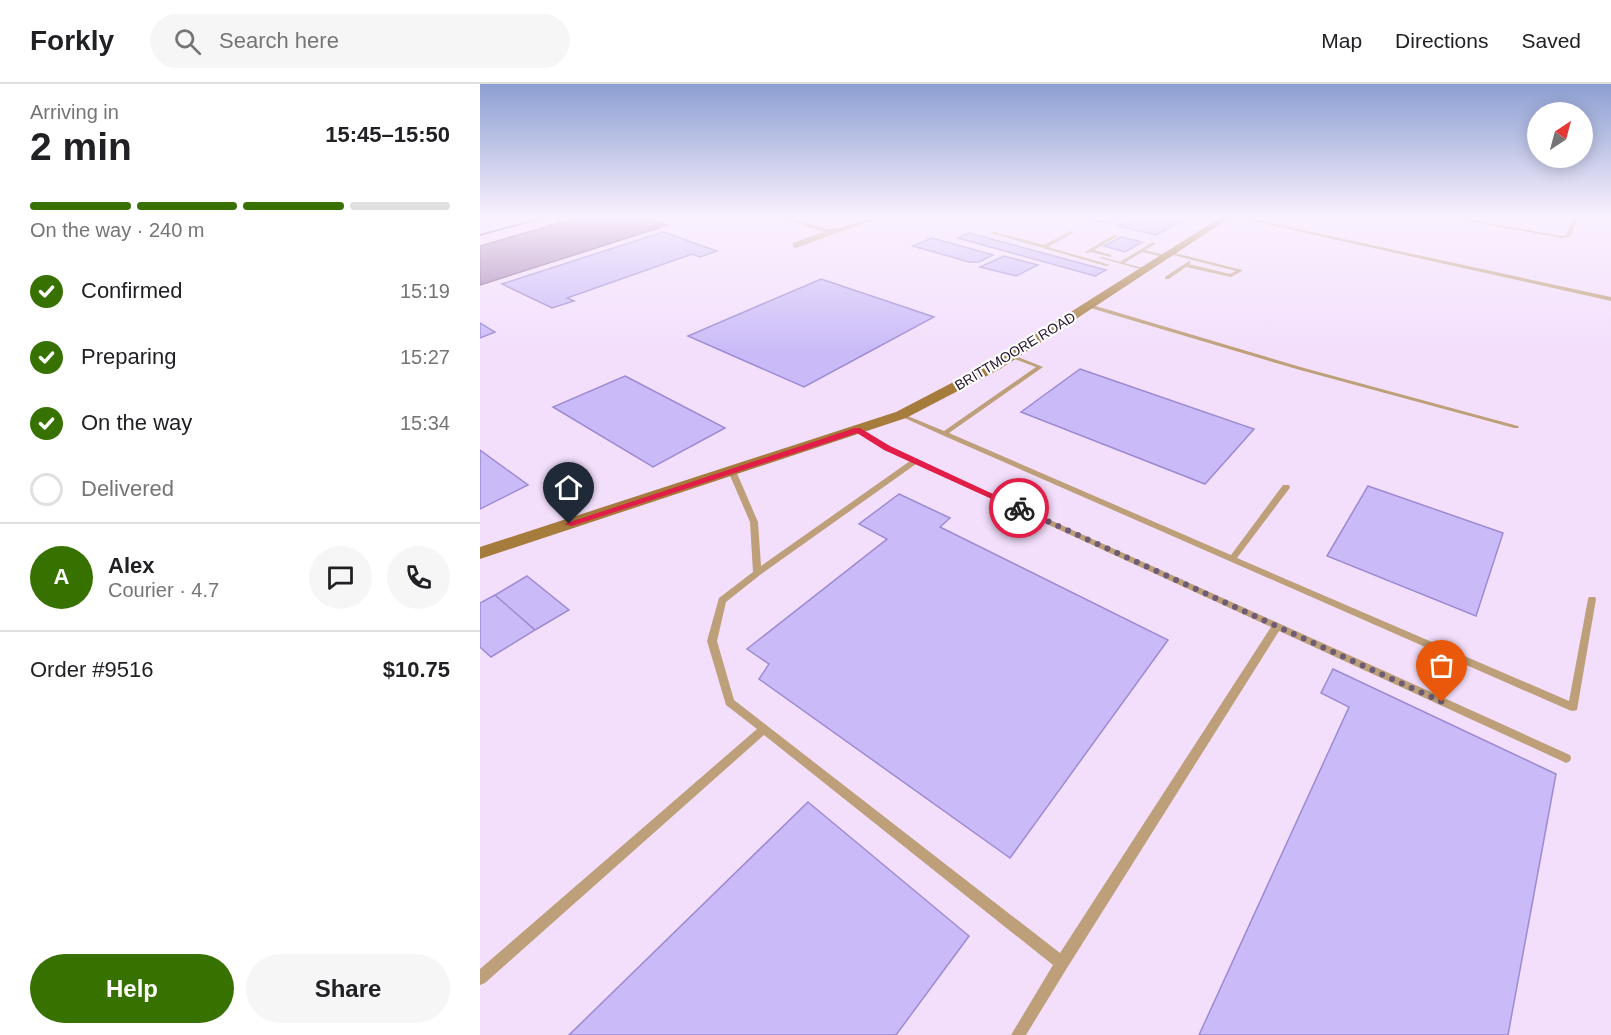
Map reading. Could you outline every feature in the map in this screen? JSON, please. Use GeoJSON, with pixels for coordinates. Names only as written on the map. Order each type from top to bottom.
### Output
{"type":"FeatureCollection","features":[{"type":"Feature","properties":{"kind":"main road","name":"BRITTMOORE ROAD"},"geometry":{"type":"LineString","coordinates":[[480,553],[901,415],[975,378],[1158,261]]}},
{"type":"Feature","properties":{"kind":"lane"},"geometry":{"type":"LineString","coordinates":[[1095,261],[1108,265]]}},
{"type":"Feature","properties":{"kind":"lane"},"geometry":{"type":"LineString","coordinates":[[1120,261],[1145,270]]}},
{"type":"Feature","properties":{"kind":"lane"},"geometry":{"type":"LineString","coordinates":[[1167,278],[1190,261]]}},
{"type":"Feature","properties":{"kind":"lane"},"geometry":{"type":"LineString","coordinates":[[1185,265],[1231,276],[1240,271],[1206,261]]}},
{"type":"Feature","properties":{"kind":"lane"},"geometry":{"type":"LineString","coordinates":[[1439,261],[1611,299]]}},
{"type":"Feature","properties":{"kind":"lane"},"geometry":{"type":"LineString","coordinates":[[1089,306],[1302,369],[1516,427]]}},
{"type":"Feature","properties":{"kind":"lane"},"geometry":{"type":"LineString","coordinates":[[944,434],[1040,367],[1011,356]]}},
{"type":"Feature","properties":{"kind":"lane"},"geometry":{"type":"LineString","coordinates":[[901,415],[1573,706],[1592,599]]}},
{"type":"Feature","properties":{"kind":"lane"},"geometry":{"type":"LineString","coordinates":[[857,430],[915,461],[1566,758]]}},
{"type":"Feature","properties":{"kind":"lane"},"geometry":{"type":"LineString","coordinates":[[915,461],[722,600],[712,641],[730,702],[1062,963]]}},
{"type":"Feature","properties":{"kind":"lane"},"geometry":{"type":"LineString","coordinates":[[732,471],[754,522],[757,573]]}},
{"type":"Feature","properties":{"kind":"lane"},"geometry":{"type":"LineString","coordinates":[[1232,559],[1286,487]]}},
{"type":"Feature","properties":{"kind":"lane"},"geometry":{"type":"LineString","coordinates":[[1018,1035],[1277,626]]}},
{"type":"Feature","properties":{"kind":"lane"},"geometry":{"type":"LineString","coordinates":[[480,978],[764,729]]}},
{"type":"Feature","properties":{"kind":"shaded area"},"geometry":{"type":"Polygon","coordinates":[[[480,261],[554,261],[480,285],[480,261]]]}},
{"type":"Feature","properties":{"kind":"building"},"geometry":{"type":"Polygon","coordinates":[[[572,261],[671,261],[567,298],[574,301],[552,308],[502,284],[572,261]]]}},
{"type":"Feature","properties":{"kind":"building"},"geometry":{"type":"Polygon","coordinates":[[[992,261],[1024,261],[1038,265],[1016,276],[980,267],[992,261]]]}},
{"type":"Feature","properties":{"kind":"building"},"geometry":{"type":"Polygon","coordinates":[[[1042,261],[1074,261],[1106,270],[1095,276],[1042,261]]]}},
{"type":"Feature","properties":{"kind":"building"},"geometry":{"type":"Polygon","coordinates":[[[821,279],[934,317],[804,387],[688,336],[821,279]]]}},
{"type":"Feature","properties":{"kind":"building"},"geometry":{"type":"Polygon","coordinates":[[[480,323],[495,332],[480,338],[480,323]]]}},
{"type":"Feature","properties":{"kind":"building"},"geometry":{"type":"Polygon","coordinates":[[[1080,369],[1254,429],[1205,484],[1021,412],[1080,369]]]}},
{"type":"Feature","properties":{"kind":"building"},"geometry":{"type":"Polygon","coordinates":[[[625,376],[725,428],[653,467],[553,407],[625,376]]]}},
{"type":"Feature","properties":{"kind":"building"},"geometry":{"type":"Polygon","coordinates":[[[480,450],[528,485],[480,509],[480,450]]]}},
{"type":"Feature","properties":{"kind":"building"},"geometry":{"type":"Polygon","coordinates":[[[1368,486],[1503,533],[1476,616],[1327,556],[1368,486]]]}},
{"type":"Feature","properties":{"kind":"building"},"geometry":{"type":"Polygon","coordinates":[[[899,494],[950,518],[940,527],[1168,640],[1010,858],[759,679],[769,664],[747,649],[887,539],[859,524],[899,494]]]}},
{"type":"Feature","properties":{"kind":"building"},"geometry":{"type":"Polygon","coordinates":[[[527,576],[569,610],[535,630],[495,595],[527,576]]]}},
{"type":"Feature","properties":{"kind":"building"},"geometry":{"type":"Polygon","coordinates":[[[495,595],[535,630],[491,657],[480,647],[480,603],[495,595]]]}},
{"type":"Feature","properties":{"kind":"building"},"geometry":{"type":"Polygon","coordinates":[[[1333,669],[1556,774],[1508,1035],[1199,1035],[1349,707],[1321,693],[1333,669]]]}},
{"type":"Feature","properties":{"kind":"building"},"geometry":{"type":"Polygon","coordinates":[[[808,802],[969,936],[896,1035],[569,1035],[808,802]]]}},
{"type":"Feature","properties":{"kind":"way so far"},"geometry":{"type":"LineString","coordinates":[[1019,508],[1442,702]]}},
{"type":"Feature","properties":{"kind":"route"},"geometry":{"type":"LineString","coordinates":[[569,524],[857,430],[887,448],[1019,508]]}}]}
